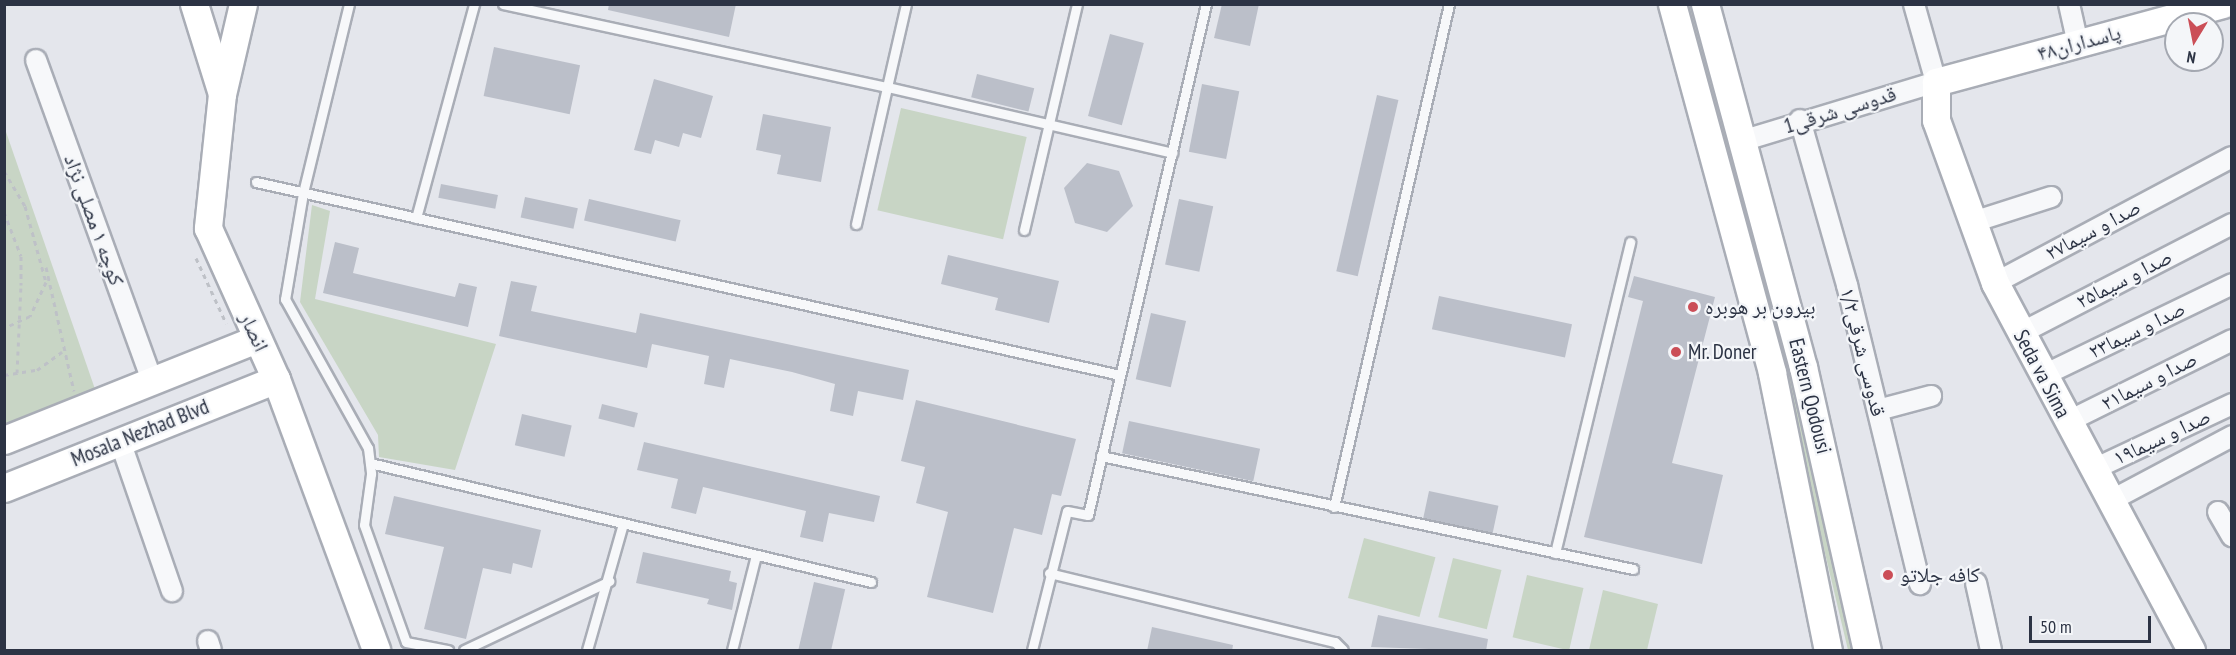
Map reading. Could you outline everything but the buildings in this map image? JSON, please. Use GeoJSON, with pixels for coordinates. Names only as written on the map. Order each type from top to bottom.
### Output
{"type":"FeatureCollection","features":[{"type":"Feature","properties":{"kind":"main road"},"geometry":{"type":"LineString","coordinates":[[194,4],[222,94]]}},
{"type":"Feature","properties":{"kind":"main road","name":"انصار"},"geometry":{"type":"LineString","coordinates":[[243,4],[222,94],[208,228],[276,379],[376,651]]}},
{"type":"Feature","properties":{"kind":"main road","name":"Eastern Qodousi"},"geometry":{"type":"LineString","coordinates":[[1672,4],[1772,373],[1828,651]]}},
{"type":"Feature","properties":{"kind":"main road","name":"Eastern Qodousi"},"geometry":{"type":"LineString","coordinates":[[1705,4],[1745,140],[1850,558],[1867,651]]}},
{"type":"Feature","properties":{"kind":"main road","name":"پاسداران۴۸"},"geometry":{"type":"LineString","coordinates":[[1936,82],[2223,4]]}},
{"type":"Feature","properties":{"kind":"main road","name":"Seda va Sima"},"geometry":{"type":"LineString","coordinates":[[1936,82],[1936,120],[1995,283],[2019,334],[2191,651]]}},
{"type":"Feature","properties":{"kind":"main road"},"geometry":{"type":"LineString","coordinates":[[4,440],[257,339]]}},
{"type":"Feature","properties":{"kind":"main road","name":"Mosala Nezhad Blvd"},"geometry":{"type":"LineString","coordinates":[[4,488],[276,379]]}},
{"type":"Feature","properties":{"kind":"street"},"geometry":{"type":"LineString","coordinates":[[1914,4],[1936,82]]}},
{"type":"Feature","properties":{"kind":"street"},"geometry":{"type":"LineString","coordinates":[[2069,4],[2078,44]]}},
{"type":"Feature","properties":{"kind":"street","name":"کوچه ۱ مصلی نژاد"},"geometry":{"type":"LineString","coordinates":[[36,60],[152,380]]}},
{"type":"Feature","properties":{"kind":"street","name":"1قدوسی شرقی"},"geometry":{"type":"LineString","coordinates":[[1745,140],[1800,120],[1936,82]]}},
{"type":"Feature","properties":{"kind":"street","name":"قدوسی شرقی۱/۲"},"geometry":{"type":"LineString","coordinates":[[1800,120],[1878,410],[1920,584]]}},
{"type":"Feature","properties":{"kind":"street","name":"صدا و سیما۲۷"},"geometry":{"type":"LineString","coordinates":[[1995,283],[2232,157]]}},
{"type":"Feature","properties":{"kind":"street"},"geometry":{"type":"LineString","coordinates":[[1973,222],[2051,196]]}},
{"type":"Feature","properties":{"kind":"street","name":"صدا و سیما۲۵"},"geometry":{"type":"LineString","coordinates":[[2019,334],[2231,225]]}},
{"type":"Feature","properties":{"kind":"street","name":"صدا و سیما۲۳"},"geometry":{"type":"LineString","coordinates":[[2042,376],[2232,284]]}},
{"type":"Feature","properties":{"kind":"street","name":"صدا و سیما۲۱"},"geometry":{"type":"LineString","coordinates":[[2067,422],[2232,339]]}},
{"type":"Feature","properties":{"kind":"street"},"geometry":{"type":"LineString","coordinates":[[1878,410],[1931,396]]}},
{"type":"Feature","properties":{"kind":"street","name":"صدا و سیما۱۹"},"geometry":{"type":"LineString","coordinates":[[2092,470],[2232,404]]}},
{"type":"Feature","properties":{"kind":"street"},"geometry":{"type":"LineString","coordinates":[[2110,501],[2232,436]]}},
{"type":"Feature","properties":{"kind":"street"},"geometry":{"type":"LineString","coordinates":[[120,441],[172,591]]}},
{"type":"Feature","properties":{"kind":"street"},"geometry":{"type":"LineString","coordinates":[[2218,512],[2232,536]]}},
{"type":"Feature","properties":{"kind":"street"},"geometry":{"type":"LineString","coordinates":[[1976,583],[1991,651]]}},
{"type":"Feature","properties":{"kind":"lane"},"geometry":{"type":"LineString","coordinates":[[349,4],[303,192],[285,299],[368,448],[370,463],[364,525],[406,642],[448,651]]}},
{"type":"Feature","properties":{"kind":"lane"},"geometry":{"type":"LineString","coordinates":[[416,219],[474,4]]}},
{"type":"Feature","properties":{"kind":"lane"},"geometry":{"type":"LineString","coordinates":[[503,4],[887,87],[1172,153]]}},
{"type":"Feature","properties":{"kind":"lane"},"geometry":{"type":"LineString","coordinates":[[856,224],[906,4]]}},
{"type":"Feature","properties":{"kind":"lane"},"geometry":{"type":"LineString","coordinates":[[1024,230],[1077,4]]}},
{"type":"Feature","properties":{"kind":"lane"},"geometry":{"type":"LineString","coordinates":[[1032,651],[1067,511],[1088,515],[1206,4]]}},
{"type":"Feature","properties":{"kind":"lane"},"geometry":{"type":"LineString","coordinates":[[1334,507],[1449,4]]}},
{"type":"Feature","properties":{"kind":"lane"},"geometry":{"type":"LineString","coordinates":[[256,182],[1120,375]]}},
{"type":"Feature","properties":{"kind":"lane"},"geometry":{"type":"LineString","coordinates":[[1555,553],[1630,242]]}},
{"type":"Feature","properties":{"kind":"lane"},"geometry":{"type":"LineString","coordinates":[[1101,456],[1633,569]]}},
{"type":"Feature","properties":{"kind":"lane"},"geometry":{"type":"LineString","coordinates":[[370,463],[871,582]]}},
{"type":"Feature","properties":{"kind":"lane"},"geometry":{"type":"LineString","coordinates":[[587,651],[609,581],[623,524]]}},
{"type":"Feature","properties":{"kind":"lane"},"geometry":{"type":"LineString","coordinates":[[732,651],[756,555]]}},
{"type":"Feature","properties":{"kind":"lane"},"geometry":{"type":"LineString","coordinates":[[1050,573],[1335,642],[1343,651]]}},
{"type":"Feature","properties":{"kind":"lane"},"geometry":{"type":"LineString","coordinates":[[464,651],[609,581]]}},
{"type":"Feature","properties":{"kind":"path"},"geometry":{"type":"LineString","coordinates":[[4,171],[25,206],[44,262],[62,319],[62,352],[75,394]]}},
{"type":"Feature","properties":{"kind":"path"},"geometry":{"type":"LineString","coordinates":[[4,212],[21,256],[17,373]]}},
{"type":"Feature","properties":{"kind":"path"},"geometry":{"type":"LineString","coordinates":[[195,254],[228,328]]}},
{"type":"Feature","properties":{"kind":"path"},"geometry":{"type":"LineString","coordinates":[[4,328],[30,316],[46,282],[44,262]]}},
{"type":"Feature","properties":{"kind":"path"},"geometry":{"type":"LineString","coordinates":[[4,375],[37,370],[62,352]]}},
{"type":"Feature","properties":{"kind":"path"},"geometry":{"type":"LineString","coordinates":[[65,398],[86,390]]}},
{"type":"Feature","properties":{"kind":"green space"},"geometry":{"type":"Polygon","coordinates":[[[1684,5],[1692,5],[1785,342],[1857,650],[1848,650],[1741,200],[1684,5]]]}},
{"type":"Feature","properties":{"kind":"green space"},"geometry":{"type":"Polygon","coordinates":[[[901,108],[1027,137],[1003,239],[877,210],[901,108]]]}},
{"type":"Feature","properties":{"kind":"green space"},"geometry":{"type":"Polygon","coordinates":[[[5,129],[96,392],[5,424],[5,129]]]}},
{"type":"Feature","properties":{"kind":"green space"},"geometry":{"type":"Polygon","coordinates":[[[312,205],[330,211],[315,299],[496,344],[455,470],[379,457],[378,435],[300,302],[312,205]]]}},
{"type":"Feature","properties":{"kind":"green space"},"geometry":{"type":"Polygon","coordinates":[[[1364,538],[1435,557],[1419,617],[1348,598],[1364,538]]]}},
{"type":"Feature","properties":{"kind":"green space"},"geometry":{"type":"Polygon","coordinates":[[[1453,558],[1502,570],[1487,629],[1438,617],[1453,558]]]}},
{"type":"Feature","properties":{"kind":"green space"},"geometry":{"type":"Polygon","coordinates":[[[1527,575],[1584,588],[1569,650],[1513,637],[1527,575]]]}},
{"type":"Feature","properties":{"kind":"green space"},"geometry":{"type":"Polygon","coordinates":[[[1603,590],[1658,604],[1647,650],[1589,650],[1603,590]]]}},
{"type":"Feature","properties":{"kind":"place","name":"بیرون بر هوبره"},"geometry":{"type":"Point","coordinates":[1693,307]}},
{"type":"Feature","properties":{"kind":"place","name":"Mr. Doner"},"geometry":{"type":"Point","coordinates":[1676,352]}},
{"type":"Feature","properties":{"kind":"place","name":"کافه جلاتو"},"geometry":{"type":"Point","coordinates":[1888,575]}}]}
